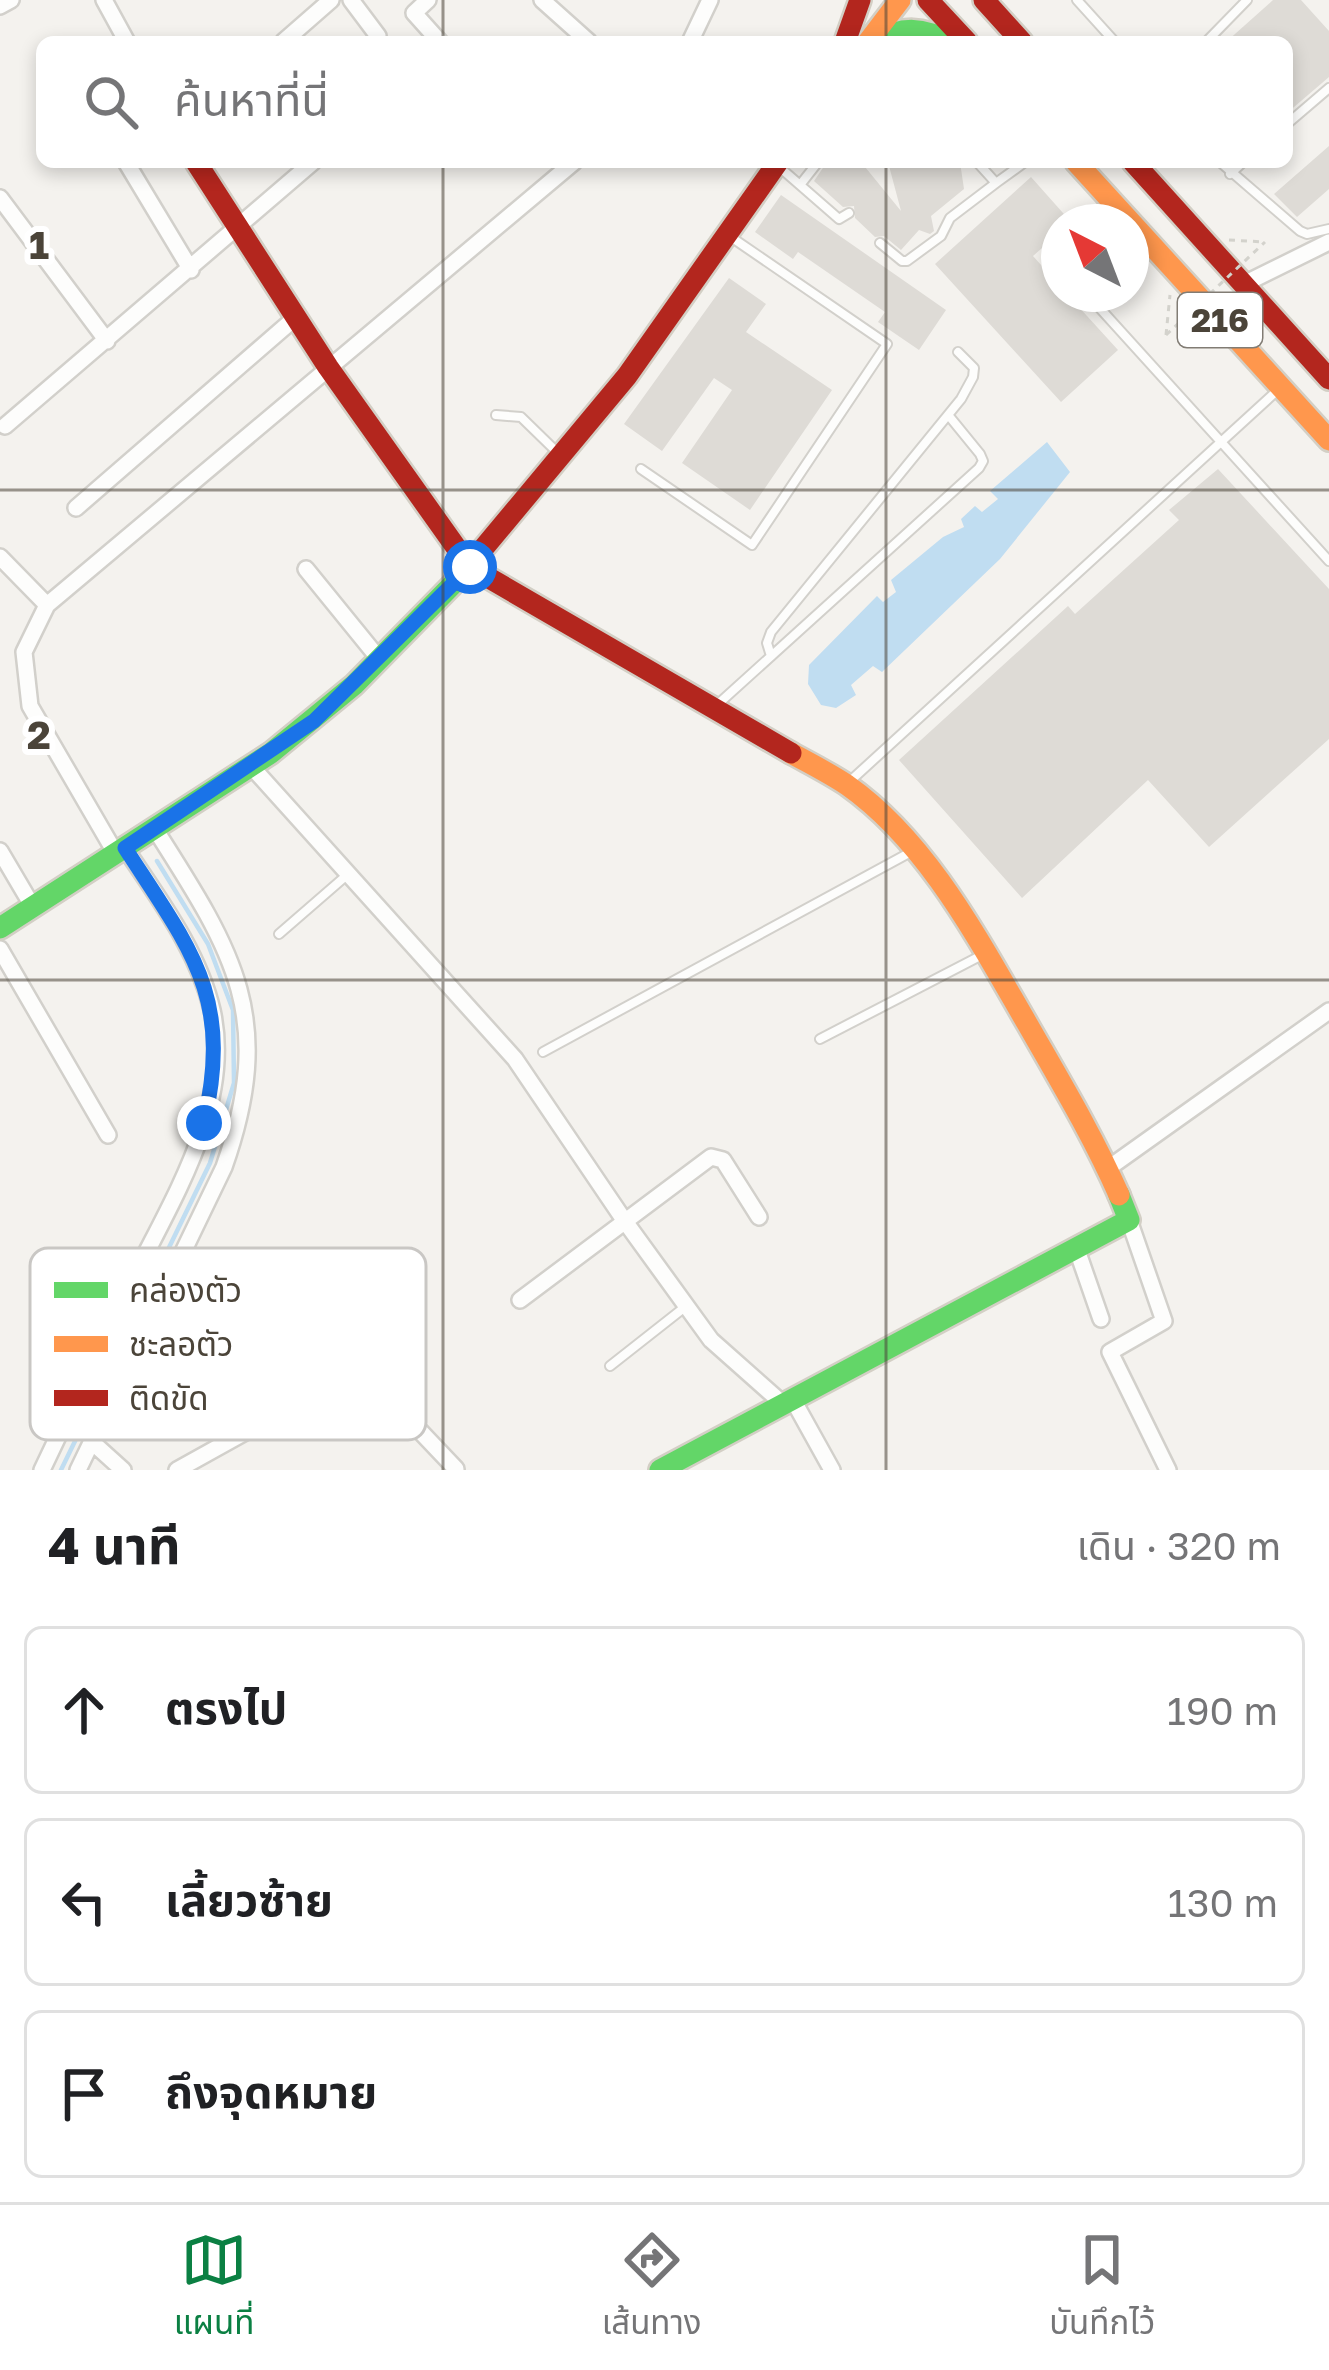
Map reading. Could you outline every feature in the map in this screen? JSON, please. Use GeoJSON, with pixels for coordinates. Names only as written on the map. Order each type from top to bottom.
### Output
{"type":"FeatureCollection","features":[{"type":"Feature","properties":{"kind":"main road"},"geometry":{"type":"LineString","coordinates":[[848,36],[860,0]]}},
{"type":"Feature","properties":{"kind":"main road"},"geometry":{"type":"LineString","coordinates":[[850,36],[875,0]]}},
{"type":"Feature","properties":{"kind":"main road"},"geometry":{"type":"LineString","coordinates":[[877,36],[900,0]]}},
{"type":"Feature","properties":{"kind":"main road"},"geometry":{"type":"LineString","coordinates":[[928,0],[961,36]]}},
{"type":"Feature","properties":{"kind":"main road"},"geometry":{"type":"LineString","coordinates":[[984,0],[1017,36]]}},
{"type":"Feature","properties":{"kind":"main road"},"geometry":{"type":"LineString","coordinates":[[885,36],[900,29],[939,36]]}},
{"type":"Feature","properties":{"kind":"main road"},"geometry":{"type":"LineString","coordinates":[[200,168],[328,368],[470,567],[847,784],[891,821],[955,901],[1110,1167],[1129,1220],[660,1470]]}},
{"type":"Feature","properties":{"kind":"main road"},"geometry":{"type":"LineString","coordinates":[[0,928],[251,766],[314,721],[380,659],[470,567],[627,376],[773,168]]}},
{"type":"Feature","properties":{"kind":"main road","name":"216"},"geometry":{"type":"LineString","coordinates":[[1081,168],[1110,204]]}},
{"type":"Feature","properties":{"kind":"main road","name":"216"},"geometry":{"type":"LineString","coordinates":[[1139,168],[1329,379]]}},
{"type":"Feature","properties":{"kind":"main road","name":"216"},"geometry":{"type":"LineString","coordinates":[[1149,245],[1329,440]]}},
{"type":"Feature","properties":{"kind":"street"},"geometry":{"type":"LineString","coordinates":[[0,6],[11,0]]}},
{"type":"Feature","properties":{"kind":"street"},"geometry":{"type":"LineString","coordinates":[[104,0],[124,36]]}},
{"type":"Feature","properties":{"kind":"street"},"geometry":{"type":"LineString","coordinates":[[290,36],[332,0]]}},
{"type":"Feature","properties":{"kind":"street"},"geometry":{"type":"LineString","coordinates":[[351,0],[379,36]]}},
{"type":"Feature","properties":{"kind":"street"},"geometry":{"type":"LineString","coordinates":[[428,0],[409,6],[435,36]]}},
{"type":"Feature","properties":{"kind":"street"},"geometry":{"type":"LineString","coordinates":[[542,0],[582,36]]}},
{"type":"Feature","properties":{"kind":"street"},"geometry":{"type":"LineString","coordinates":[[693,36],[710,0]]}},
{"type":"Feature","properties":{"kind":"street"},"geometry":{"type":"LineString","coordinates":[[130,168],[191,270]]}},
{"type":"Feature","properties":{"kind":"street"},"geometry":{"type":"LineString","coordinates":[[5,426],[306,168]]}},
{"type":"Feature","properties":{"kind":"street"},"geometry":{"type":"LineString","coordinates":[[550,168],[557,176]]}},
{"type":"Feature","properties":{"kind":"street"},"geometry":{"type":"LineString","coordinates":[[148,1248],[192,1156],[214,1080],[213,1013],[176,927],[120,851],[30,706],[25,652],[47,604],[567,168]]}},
{"type":"Feature","properties":{"kind":"street"},"geometry":{"type":"LineString","coordinates":[[0,198],[106,341]]}},
{"type":"Feature","properties":{"kind":"street"},"geometry":{"type":"LineString","coordinates":[[1244,284],[1329,242]]}},
{"type":"Feature","properties":{"kind":"street"},"geometry":{"type":"LineString","coordinates":[[76,508],[296,318]]}},
{"type":"Feature","properties":{"kind":"street"},"geometry":{"type":"LineString","coordinates":[[0,557],[47,604]]}},
{"type":"Feature","properties":{"kind":"street"},"geometry":{"type":"LineString","coordinates":[[306,568],[380,659]]}},
{"type":"Feature","properties":{"kind":"street"},"geometry":{"type":"LineString","coordinates":[[251,766],[515,1059],[711,1340],[787,1401],[832,1470]]}},
{"type":"Feature","properties":{"kind":"street"},"geometry":{"type":"LineString","coordinates":[[154,829],[234,966],[250,1044],[238,1125],[224,1167],[185,1248]]}},
{"type":"Feature","properties":{"kind":"street"},"geometry":{"type":"LineString","coordinates":[[0,851],[33,907]]}},
{"type":"Feature","properties":{"kind":"street"},"geometry":{"type":"LineString","coordinates":[[0,949],[108,1135]]}},
{"type":"Feature","properties":{"kind":"street"},"geometry":{"type":"LineString","coordinates":[[1110,1167],[1329,1011]]}},
{"type":"Feature","properties":{"kind":"street"},"geometry":{"type":"LineString","coordinates":[[520,1300],[717,1156],[759,1217]]}},
{"type":"Feature","properties":{"kind":"street"},"geometry":{"type":"LineString","coordinates":[[1129,1220],[1164,1321],[1110,1352],[1168,1470]]}},
{"type":"Feature","properties":{"kind":"street"},"geometry":{"type":"LineString","coordinates":[[1076,1247],[1101,1319]]}},
{"type":"Feature","properties":{"kind":"street"},"geometry":{"type":"LineString","coordinates":[[426,1437],[456,1469]]}},
{"type":"Feature","properties":{"kind":"street"},"geometry":{"type":"LineString","coordinates":[[42,1470],[56,1440]]}},
{"type":"Feature","properties":{"kind":"street"},"geometry":{"type":"LineString","coordinates":[[177,1470],[231,1440]]}},
{"type":"Feature","properties":{"kind":"street"},"geometry":{"type":"LineString","coordinates":[[78,1470],[92,1442],[123,1470]]}},
{"type":"Feature","properties":{"kind":"lane"},"geometry":{"type":"LineString","coordinates":[[1077,0],[1110,36]]}},
{"type":"Feature","properties":{"kind":"lane"},"geometry":{"type":"LineString","coordinates":[[1212,36],[1247,0]]}},
{"type":"Feature","properties":{"kind":"lane"},"geometry":{"type":"LineString","coordinates":[[1293,119],[1329,88]]}},
{"type":"Feature","properties":{"kind":"lane"},"geometry":{"type":"LineString","coordinates":[[782,168],[838,219],[849,213]]}},
{"type":"Feature","properties":{"kind":"lane"},"geometry":{"type":"LineString","coordinates":[[800,184],[813,168]]}},
{"type":"Feature","properties":{"kind":"lane"},"geometry":{"type":"LineString","coordinates":[[982,168],[996,183]]}},
{"type":"Feature","properties":{"kind":"lane"},"geometry":{"type":"LineString","coordinates":[[880,243],[907,261],[941,236],[950,218],[1017,168]]}},
{"type":"Feature","properties":{"kind":"lane"},"geometry":{"type":"LineString","coordinates":[[1225,168],[1300,231],[1329,230]]}},
{"type":"Feature","properties":{"kind":"lane"},"geometry":{"type":"LineString","coordinates":[[1230,174],[1237,168]]}},
{"type":"Feature","properties":{"kind":"lane"},"geometry":{"type":"LineString","coordinates":[[641,469],[752,545],[887,344],[726,234]]}},
{"type":"Feature","properties":{"kind":"lane"},"geometry":{"type":"LineString","coordinates":[[1103,312],[1329,561]]}},
{"type":"Feature","properties":{"kind":"lane"},"geometry":{"type":"LineString","coordinates":[[771,656],[767,643],[771,632],[949,416],[973,377],[974,368],[958,352]]}},
{"type":"Feature","properties":{"kind":"lane"},"geometry":{"type":"LineString","coordinates":[[847,784],[1281,387]]}},
{"type":"Feature","properties":{"kind":"lane"},"geometry":{"type":"LineString","coordinates":[[496,415],[521,417],[561,457]]}},
{"type":"Feature","properties":{"kind":"lane"},"geometry":{"type":"LineString","coordinates":[[715,707],[979,468],[980,454],[949,416]]}},
{"type":"Feature","properties":{"kind":"lane"},"geometry":{"type":"LineString","coordinates":[[543,1052],[915,849]]}},
{"type":"Feature","properties":{"kind":"lane"},"geometry":{"type":"LineString","coordinates":[[279,934],[349,874]]}},
{"type":"Feature","properties":{"kind":"lane"},"geometry":{"type":"LineString","coordinates":[[820,1039],[986,954]]}},
{"type":"Feature","properties":{"kind":"lane"},"geometry":{"type":"LineString","coordinates":[[610,1366],[686,1306]]}},
{"type":"Feature","properties":{"kind":"path"},"geometry":{"type":"LineString","coordinates":[[1173,268],[1166,335],[1265,242],[1204,239]]}},
{"type":"Feature","properties":{"kind":"water"},"geometry":{"type":"Polygon","coordinates":[[[1047,442],[1070,472],[1000,559],[882,672],[873,666],[851,685],[856,695],[836,708],[821,705],[808,684],[809,665],[877,596],[883,602],[896,592],[891,580],[943,537],[964,527],[961,519],[975,506],[982,512],[998,499],[990,491],[1047,442]]]}},
{"type":"Feature","properties":{"kind":"building"},"geometry":{"type":"Polygon","coordinates":[[[1273,0],[1301,0],[1329,31],[1329,77],[1293,108],[1293,36],[1233,36],[1273,0]]]}},
{"type":"Feature","properties":{"kind":"building"},"geometry":{"type":"Polygon","coordinates":[[[1329,146],[1329,189],[1297,217],[1274,194],[1329,146]]]}},
{"type":"Feature","properties":{"kind":"building"},"geometry":{"type":"Polygon","coordinates":[[[823,168],[866,168],[901,211],[890,168],[961,168],[964,189],[931,216],[934,231],[919,230],[901,250],[884,236],[875,237],[855,218],[854,206],[843,207],[814,181],[823,168]]]}},
{"type":"Feature","properties":{"kind":"building"},"geometry":{"type":"Polygon","coordinates":[[[1031,177],[1055,204],[1041,204],[1041,249],[1033,256],[1041,265],[1041,312],[1083,312],[1118,350],[1061,402],[935,264],[1031,177]]]}},
{"type":"Feature","properties":{"kind":"building"},"geometry":{"type":"Polygon","coordinates":[[[781,195],[946,310],[919,350],[878,322],[885,312],[798,252],[793,259],[755,232],[781,195]]]}},
{"type":"Feature","properties":{"kind":"building"},"geometry":{"type":"Polygon","coordinates":[[[729,278],[766,304],[746,332],[832,390],[750,510],[682,463],[732,390],[714,378],[662,451],[624,424],[729,278]]]}},
{"type":"Feature","properties":{"kind":"building"},"geometry":{"type":"Polygon","coordinates":[[[1218,469],[1329,589],[1329,739],[1209,847],[1148,780],[1022,898],[899,760],[1068,606],[1075,614],[1179,520],[1169,510],[1218,469]]]}},
{"type":"Feature","properties":{"kind":"waterway"},"geometry":{"type":"LineString","coordinates":[[157,861],[208,944],[233,1010],[234,1083],[210,1163],[169,1248]]}},
{"type":"Feature","properties":{"kind":"waterway"},"geometry":{"type":"LineString","coordinates":[[61,1470],[76,1440]]}},
{"type":"Feature","properties":{"kind":"traffic: fast"},"geometry":{"type":"LineString","coordinates":[[889,36],[913,30],[936,36]]}},
{"type":"Feature","properties":{"kind":"traffic: fast"},"geometry":{"type":"LineString","coordinates":[[0,928],[271,753],[354,685],[457,580]]}},
{"type":"Feature","properties":{"kind":"traffic: fast"},"geometry":{"type":"LineString","coordinates":[[660,1470],[1129,1220],[1119,1195]]}},
{"type":"Feature","properties":{"kind":"traffic: slow"},"geometry":{"type":"LineString","coordinates":[[873,36],[900,0]]}},
{"type":"Feature","properties":{"kind":"traffic: slow"},"geometry":{"type":"LineString","coordinates":[[1081,168],[1329,440]]}},
{"type":"Feature","properties":{"kind":"traffic: slow"},"geometry":{"type":"LineString","coordinates":[[791,753],[876,808],[927,864],[990,960],[1076,1109],[1119,1195]]}},
{"type":"Feature","properties":{"kind":"traffic: jam"},"geometry":{"type":"LineString","coordinates":[[847,36],[860,0]]}},
{"type":"Feature","properties":{"kind":"traffic: jam"},"geometry":{"type":"LineString","coordinates":[[928,0],[961,36]]}},
{"type":"Feature","properties":{"kind":"traffic: jam"},"geometry":{"type":"LineString","coordinates":[[984,0],[1017,36]]}},
{"type":"Feature","properties":{"kind":"traffic: jam"},"geometry":{"type":"LineString","coordinates":[[200,168],[328,367],[470,567],[791,753]]}},
{"type":"Feature","properties":{"kind":"traffic: jam"},"geometry":{"type":"LineString","coordinates":[[457,580],[627,376],[774,168]]}},
{"type":"Feature","properties":{"kind":"traffic: jam"},"geometry":{"type":"LineString","coordinates":[[1138,168],[1329,379]]}},
{"type":"Feature","properties":{"kind":"route"},"geometry":{"type":"LineString","coordinates":[[204,1123],[214,1080],[213,1013],[191,954],[125,848],[314,721],[470,567]]}}]}
